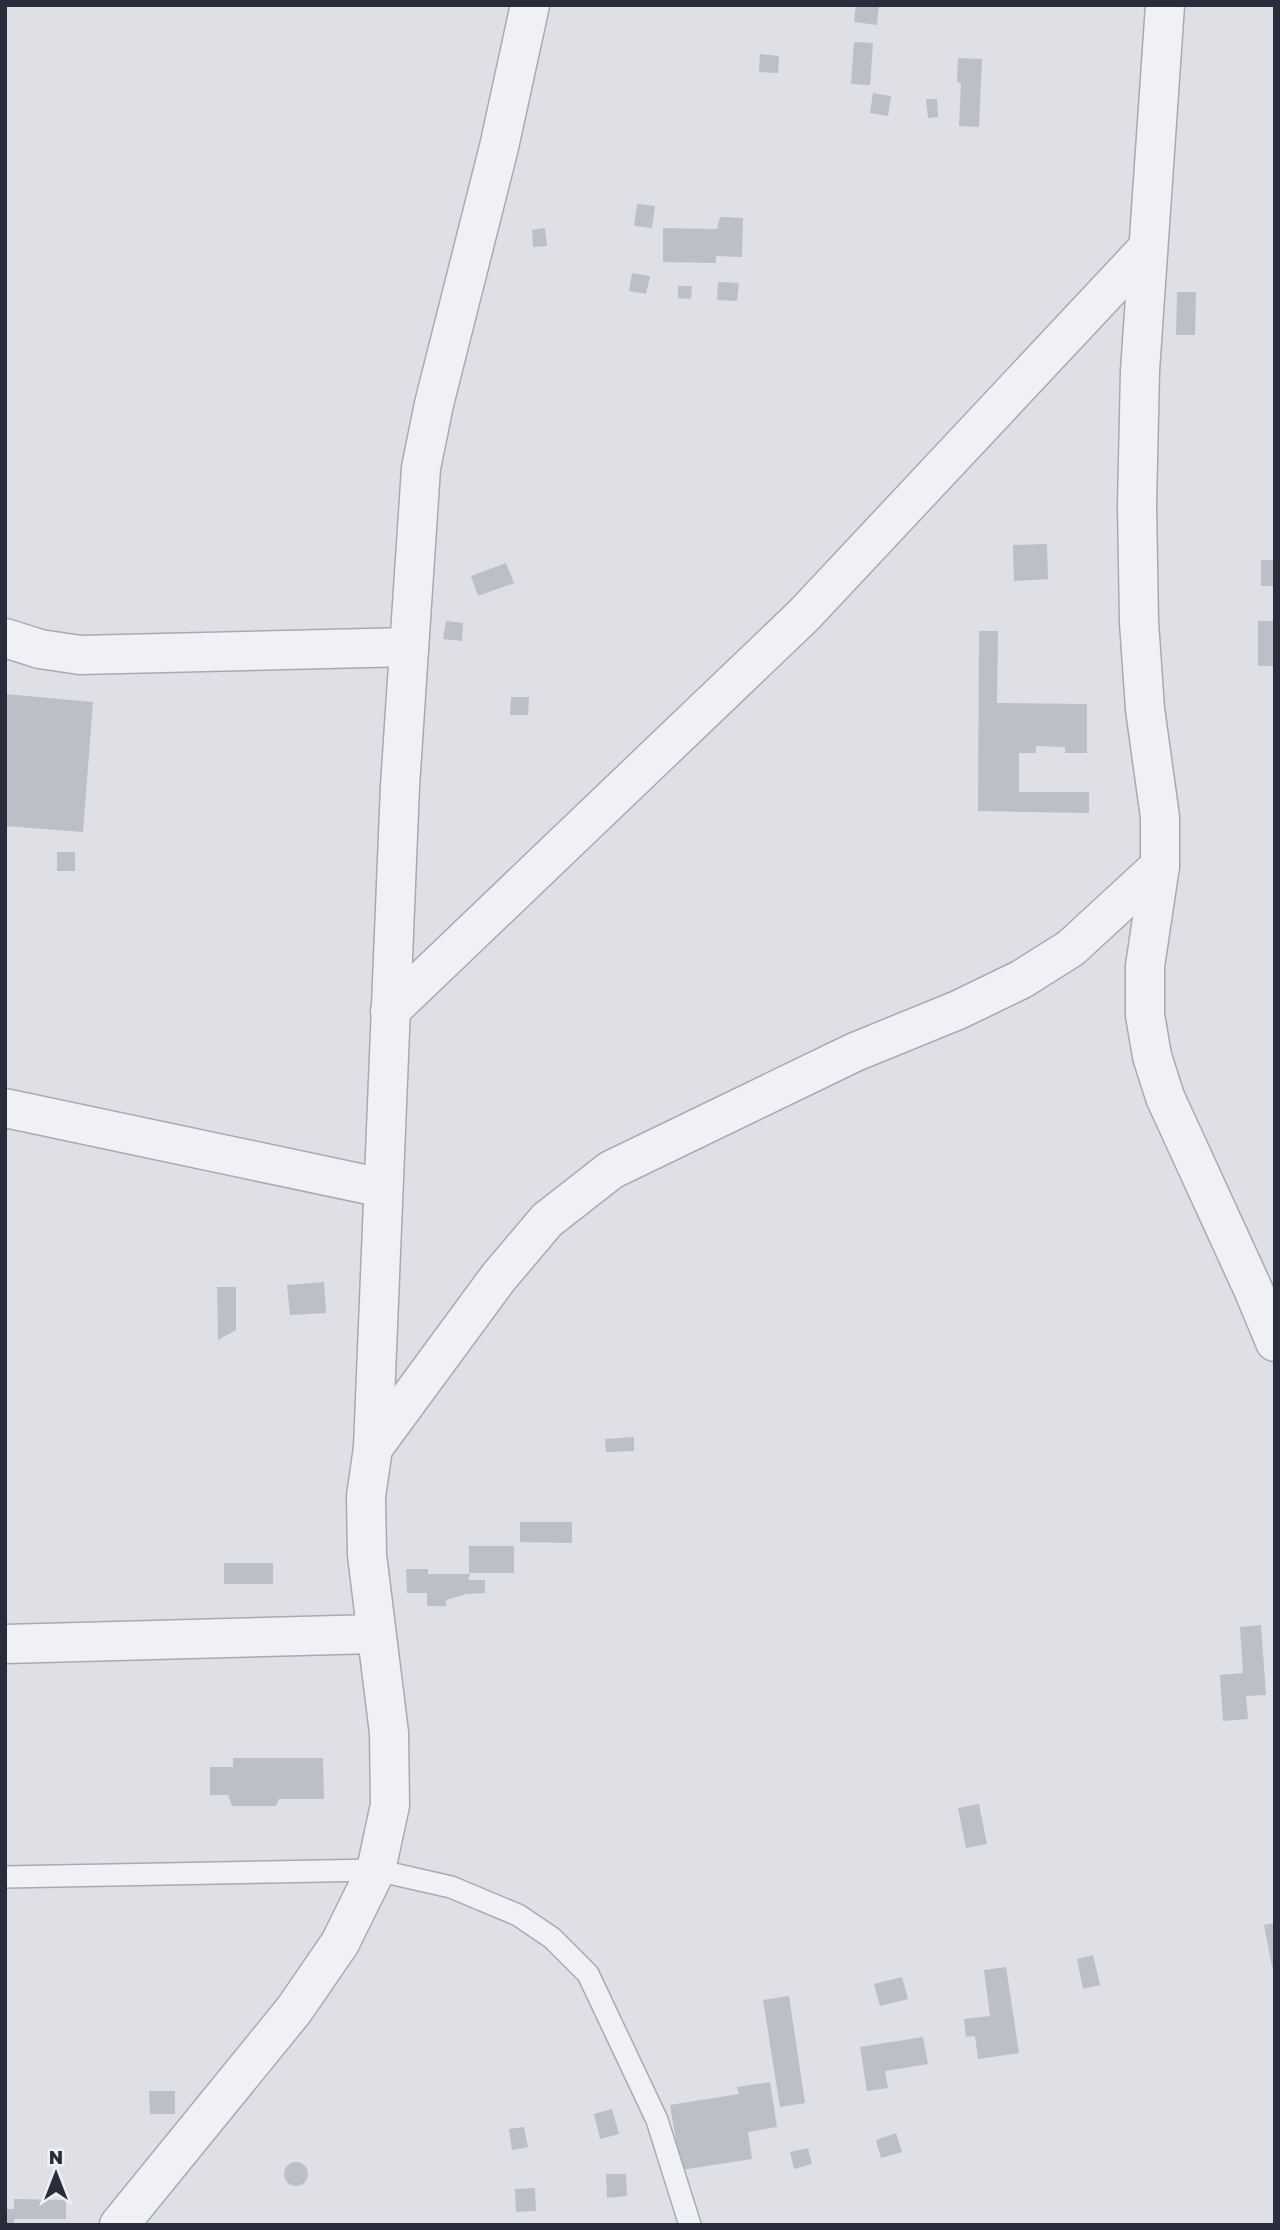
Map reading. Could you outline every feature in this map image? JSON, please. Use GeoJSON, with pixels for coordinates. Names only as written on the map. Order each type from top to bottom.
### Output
{"type":"FeatureCollection","features":[{"type":"Feature","properties":{"kind":"street"},"geometry":{"type":"LineString","coordinates":[[118,2225],[294,2010],[340,1943],[376,1871],[390,1805],[389,1734],[375,1633],[366,1496],[373,1448],[400,786],[421,468],[434,404],[499,147],[530,5]]}},
{"type":"Feature","properties":{"kind":"street"},"geometry":{"type":"LineString","coordinates":[[1164,5],[1140,371],[1137,492],[1139,622],[1145,709],[1160,817],[1160,866],[1145,966],[1145,1014],[1152,1056],[1165,1097],[1275,1342]]}},
{"type":"Feature","properties":{"kind":"street"},"geometry":{"type":"LineString","coordinates":[[390,1011],[804,615],[1147,249]]}},
{"type":"Feature","properties":{"kind":"street"},"geometry":{"type":"LineString","coordinates":[[5,638],[40,649],[79,655],[409,647]]}},
{"type":"Feature","properties":{"kind":"street"},"geometry":{"type":"LineString","coordinates":[[373,1448],[498,1278],[547,1220],[611,1170],[855,1052],[958,1010],[1022,979],[1070,948],[1160,866]]}},
{"type":"Feature","properties":{"kind":"street"},"geometry":{"type":"LineString","coordinates":[[5,1108],[383,1188]]}},
{"type":"Feature","properties":{"kind":"street"},"geometry":{"type":"LineString","coordinates":[[5,1644],[375,1633]]}},
{"type":"Feature","properties":{"kind":"lane"},"geometry":{"type":"LineString","coordinates":[[5,1877],[376,1871],[451,1887],[518,1915],[552,1938],[588,1973],[657,2120],[690,2225]]}},
{"type":"Feature","properties":{"kind":"building"},"geometry":{"type":"Polygon","coordinates":[[[856,5],[879,5],[877,25],[854,22],[856,5]]]}},
{"type":"Feature","properties":{"kind":"building"},"geometry":{"type":"Polygon","coordinates":[[[854,42],[873,43],[870,85],[851,84],[854,42]]]}},
{"type":"Feature","properties":{"kind":"building"},"geometry":{"type":"Polygon","coordinates":[[[760,54],[779,56],[778,73],[759,72],[760,54]]]}},
{"type":"Feature","properties":{"kind":"building"},"geometry":{"type":"Polygon","coordinates":[[[958,58],[982,59],[979,127],[959,126],[961,83],[957,82],[958,58]]]}},
{"type":"Feature","properties":{"kind":"building"},"geometry":{"type":"Polygon","coordinates":[[[873,93],[891,96],[888,116],[870,113],[873,93]]]}},
{"type":"Feature","properties":{"kind":"building"},"geometry":{"type":"Polygon","coordinates":[[[926,99],[937,99],[938,117],[928,118],[926,99]]]}},
{"type":"Feature","properties":{"kind":"building"},"geometry":{"type":"Polygon","coordinates":[[[637,204],[655,206],[652,228],[634,226],[637,204]]]}},
{"type":"Feature","properties":{"kind":"building"},"geometry":{"type":"Polygon","coordinates":[[[720,217],[743,218],[742,257],[716,256],[716,263],[663,262],[663,228],[717,229],[720,217]]]}},
{"type":"Feature","properties":{"kind":"building"},"geometry":{"type":"Polygon","coordinates":[[[545,228],[547,246],[533,247],[532,230],[545,228]]]}},
{"type":"Feature","properties":{"kind":"building"},"geometry":{"type":"Polygon","coordinates":[[[632,273],[650,276],[646,294],[629,291],[632,273]]]}},
{"type":"Feature","properties":{"kind":"building"},"geometry":{"type":"Polygon","coordinates":[[[718,282],[739,283],[737,301],[717,300],[718,282]]]}},
{"type":"Feature","properties":{"kind":"building"},"geometry":{"type":"Polygon","coordinates":[[[678,286],[692,286],[691,299],[678,298],[678,286]]]}},
{"type":"Feature","properties":{"kind":"building"},"geometry":{"type":"Polygon","coordinates":[[[1177,292],[1196,292],[1195,335],[1176,335],[1177,292]]]}},
{"type":"Feature","properties":{"kind":"building"},"geometry":{"type":"Polygon","coordinates":[[[1047,544],[1048,579],[1014,581],[1013,545],[1047,544]]]}},
{"type":"Feature","properties":{"kind":"building"},"geometry":{"type":"Polygon","coordinates":[[[1261,560],[1275,560],[1275,586],[1261,586],[1261,560]]]}},
{"type":"Feature","properties":{"kind":"building"},"geometry":{"type":"Polygon","coordinates":[[[506,563],[514,583],[478,596],[471,576],[506,563]]]}},
{"type":"Feature","properties":{"kind":"building"},"geometry":{"type":"Polygon","coordinates":[[[446,621],[463,623],[462,641],[443,639],[446,621]]]}},
{"type":"Feature","properties":{"kind":"building"},"geometry":{"type":"Polygon","coordinates":[[[1258,621],[1275,621],[1275,666],[1258,666],[1258,621]]]}},
{"type":"Feature","properties":{"kind":"building"},"geometry":{"type":"Polygon","coordinates":[[[979,631],[998,631],[997,703],[1087,704],[1087,753],[1065,753],[1065,747],[1036,746],[1036,753],[1019,753],[1019,792],[1089,792],[1089,813],[978,811],[979,631]]]}},
{"type":"Feature","properties":{"kind":"building"},"geometry":{"type":"Polygon","coordinates":[[[5,694],[93,702],[83,832],[5,826],[5,694]]]}},
{"type":"Feature","properties":{"kind":"building"},"geometry":{"type":"Polygon","coordinates":[[[511,697],[529,697],[528,715],[510,715],[511,697]]]}},
{"type":"Feature","properties":{"kind":"building"},"geometry":{"type":"Polygon","coordinates":[[[57,852],[75,852],[75,871],[57,871],[57,852]]]}},
{"type":"Feature","properties":{"kind":"building"},"geometry":{"type":"Polygon","coordinates":[[[324,1282],[326,1313],[290,1315],[287,1285],[324,1282]]]}},
{"type":"Feature","properties":{"kind":"building"},"geometry":{"type":"Polygon","coordinates":[[[217,1287],[236,1287],[236,1330],[218,1340],[217,1287]]]}},
{"type":"Feature","properties":{"kind":"building"},"geometry":{"type":"Polygon","coordinates":[[[634,1437],[634,1451],[606,1452],[605,1439],[634,1437]]]}},
{"type":"Feature","properties":{"kind":"building"},"geometry":{"type":"Polygon","coordinates":[[[520,1522],[572,1522],[572,1543],[520,1542],[520,1522]]]}},
{"type":"Feature","properties":{"kind":"building"},"geometry":{"type":"Polygon","coordinates":[[[469,1546],[514,1546],[514,1573],[469,1573],[469,1546]]]}},
{"type":"Feature","properties":{"kind":"building"},"geometry":{"type":"Polygon","coordinates":[[[224,1563],[273,1563],[273,1584],[224,1584],[224,1563]]]}},
{"type":"Feature","properties":{"kind":"building"},"geometry":{"type":"Polygon","coordinates":[[[406,1569],[428,1569],[428,1574],[470,1574],[468,1580],[485,1580],[485,1593],[466,1594],[446,1600],[446,1606],[427,1606],[427,1593],[407,1593],[406,1569]]]}},
{"type":"Feature","properties":{"kind":"building"},"geometry":{"type":"Polygon","coordinates":[[[1261,1625],[1266,1695],[1246,1696],[1248,1719],[1223,1721],[1220,1675],[1243,1673],[1240,1627],[1261,1625]]]}},
{"type":"Feature","properties":{"kind":"building"},"geometry":{"type":"Polygon","coordinates":[[[233,1758],[323,1758],[324,1799],[279,1799],[276,1806],[232,1806],[228,1795],[210,1795],[210,1767],[233,1767],[233,1758]]]}},
{"type":"Feature","properties":{"kind":"building"},"geometry":{"type":"Polygon","coordinates":[[[979,1804],[987,1844],[966,1848],[958,1808],[979,1804]]]}},
{"type":"Feature","properties":{"kind":"building"},"geometry":{"type":"Polygon","coordinates":[[[1275,1923],[1275,1966],[1272,1967],[1264,1925],[1275,1923]]]}},
{"type":"Feature","properties":{"kind":"building"},"geometry":{"type":"Polygon","coordinates":[[[1093,1955],[1100,1985],[1083,1989],[1077,1959],[1093,1955]]]}},
{"type":"Feature","properties":{"kind":"building"},"geometry":{"type":"Polygon","coordinates":[[[1006,1967],[1019,2053],[978,2059],[975,2036],[966,2037],[964,2019],[990,2016],[984,1970],[1006,1967]]]}},
{"type":"Feature","properties":{"kind":"building"},"geometry":{"type":"Polygon","coordinates":[[[902,1977],[908,1999],[880,2006],[874,1984],[902,1977]]]}},
{"type":"Feature","properties":{"kind":"building"},"geometry":{"type":"Polygon","coordinates":[[[789,1996],[805,2103],[780,2107],[763,2000],[789,1996]]]}},
{"type":"Feature","properties":{"kind":"building"},"geometry":{"type":"Polygon","coordinates":[[[923,2037],[928,2064],[885,2071],[888,2088],[867,2091],[860,2047],[923,2037]]]}},
{"type":"Feature","properties":{"kind":"building"},"geometry":{"type":"Polygon","coordinates":[[[770,2082],[777,2127],[748,2132],[752,2159],[681,2170],[670,2105],[739,2094],[737,2087],[770,2082]]]}},
{"type":"Feature","properties":{"kind":"building"},"geometry":{"type":"Polygon","coordinates":[[[149,2091],[175,2091],[175,2114],[150,2114],[149,2091]]]}},
{"type":"Feature","properties":{"kind":"building"},"geometry":{"type":"Polygon","coordinates":[[[612,2109],[619,2134],[600,2139],[594,2114],[612,2109]]]}},
{"type":"Feature","properties":{"kind":"building"},"geometry":{"type":"Polygon","coordinates":[[[524,2127],[528,2147],[512,2150],[509,2129],[524,2127]]]}},
{"type":"Feature","properties":{"kind":"building"},"geometry":{"type":"Polygon","coordinates":[[[896,2133],[902,2152],[881,2158],[876,2140],[896,2133]]]}},
{"type":"Feature","properties":{"kind":"building"},"geometry":{"type":"Polygon","coordinates":[[[808,2148],[812,2164],[794,2169],[790,2152],[808,2148]]]}},
{"type":"Feature","properties":{"kind":"building"},"geometry":{"type":"Polygon","coordinates":[[[296,2162],[304,2166],[308,2174],[304,2182],[296,2186],[288,2182],[284,2174],[288,2166],[296,2162]]]}},
{"type":"Feature","properties":{"kind":"building"},"geometry":{"type":"Polygon","coordinates":[[[606,2174],[626,2174],[627,2196],[607,2198],[606,2174]]]}},
{"type":"Feature","properties":{"kind":"building"},"geometry":{"type":"Polygon","coordinates":[[[535,2188],[536,2211],[516,2212],[515,2189],[535,2188]]]}},
{"type":"Feature","properties":{"kind":"building"},"geometry":{"type":"Polygon","coordinates":[[[14,2199],[66,2200],[66,2219],[14,2219],[14,2225],[5,2225],[5,2209],[14,2209],[14,2199]]]}}]}
